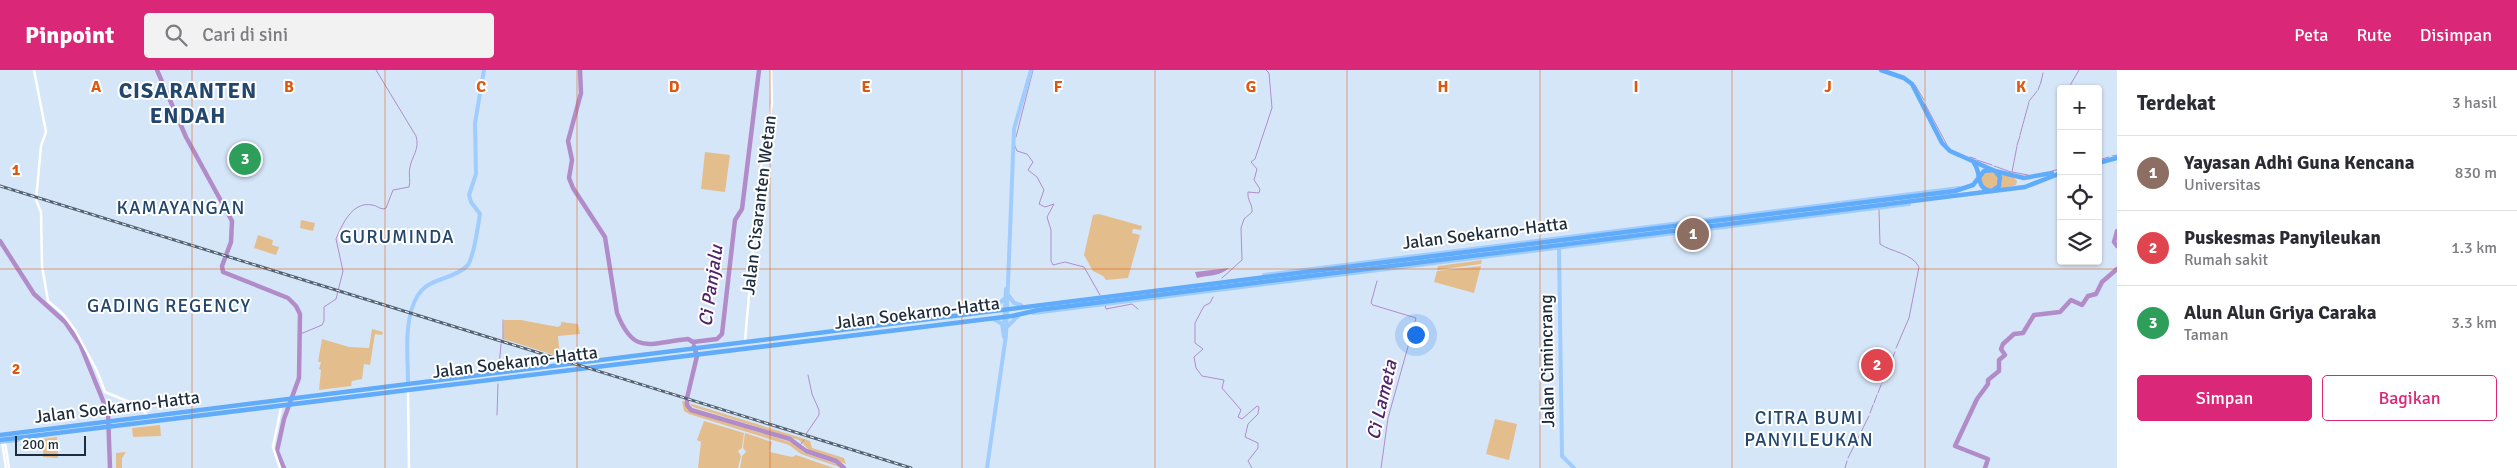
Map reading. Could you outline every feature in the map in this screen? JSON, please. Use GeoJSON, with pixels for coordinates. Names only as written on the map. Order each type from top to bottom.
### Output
{"type":"FeatureCollection","features":[{"type":"Feature","properties":{"kind":"highway"},"geometry":{"type":"LineString","coordinates":[[1881,70],[1910,82],[1945,147],[1955,155],[1994,170],[2028,179],[2057,173]]}},
{"type":"Feature","properties":{"kind":"highway"},"geometry":{"type":"LineString","coordinates":[[2102,162],[2117,158]]}},
{"type":"Feature","properties":{"kind":"highway"},"geometry":{"type":"LineString","coordinates":[[1968,159],[1976,166],[1981,186],[1992,190],[2000,183],[2000,177],[1994,170]]}},
{"type":"Feature","properties":{"kind":"highway"},"geometry":{"type":"LineString","coordinates":[[1980,177],[1984,171],[1994,170]]}},
{"type":"Feature","properties":{"kind":"highway","name":"Jalan Soekarno-Hatta"},"geometry":{"type":"LineString","coordinates":[[1107,301],[1264,280],[1298,278],[1541,249],[1651,227],[1833,211],[2014,188],[2032,185],[2057,174]]}},
{"type":"Feature","properties":{"kind":"highway"},"geometry":{"type":"LineString","coordinates":[[2014,176],[2018,183],[2014,188]]}},
{"type":"Feature","properties":{"kind":"highway","name":"Jalan Soekarno-Hatta"},"geometry":{"type":"LineString","coordinates":[[1264,280],[1277,274],[1347,265],[1581,242],[1821,212],[1828,205],[1963,188],[1973,185],[1980,177]]}},
{"type":"Feature","properties":{"kind":"highway"},"geometry":{"type":"LineString","coordinates":[[1828,205],[1833,211]]}},
{"type":"Feature","properties":{"kind":"highway"},"geometry":{"type":"LineString","coordinates":[[1724,217],[1729,220]]}},
{"type":"Feature","properties":{"kind":"highway"},"geometry":{"type":"LineString","coordinates":[[1426,254],[1434,256]]}},
{"type":"Feature","properties":{"kind":"highway"},"geometry":{"type":"LineString","coordinates":[[1382,268],[1389,269]]}},
{"type":"Feature","properties":{"kind":"highway"},"geometry":{"type":"LineString","coordinates":[[1298,278],[1307,280]]}},
{"type":"Feature","properties":{"kind":"highway","name":"Jalan Soekarno-Hatta"},"geometry":{"type":"LineString","coordinates":[[700,351],[773,339],[886,327],[991,310],[1083,300],[1107,301],[1161,295],[1185,290]]}},
{"type":"Feature","properties":{"kind":"highway"},"geometry":{"type":"LineString","coordinates":[[1147,300],[1161,295]]}},
{"type":"Feature","properties":{"kind":"highway"},"geometry":{"type":"LineString","coordinates":[[1074,299],[1083,300]]}},
{"type":"Feature","properties":{"kind":"highway","name":"Jalan Soekarno-Hatta"},"geometry":{"type":"LineString","coordinates":[[886,327],[1033,313],[1094,300]]}},
{"type":"Feature","properties":{"kind":"highway","name":"Jalan Soekarno-Hatta"},"geometry":{"type":"LineString","coordinates":[[0,434],[89,424],[109,424],[192,416],[221,412],[230,407],[339,398],[445,384],[595,360],[798,341],[831,334]]}},
{"type":"Feature","properties":{"kind":"highway"},"geometry":{"type":"LineString","coordinates":[[767,338],[773,339]]}},
{"type":"Feature","properties":{"kind":"highway"},"geometry":{"type":"LineString","coordinates":[[792,344],[798,341]]}},
{"type":"Feature","properties":{"kind":"highway","name":"Jalan Soekarno-Hatta"},"geometry":{"type":"LineString","coordinates":[[289,402],[562,366],[606,366],[690,352]]}},
{"type":"Feature","properties":{"kind":"highway"},"geometry":{"type":"LineString","coordinates":[[528,368],[535,370]]}},
{"type":"Feature","properties":{"kind":"highway"},"geometry":{"type":"LineString","coordinates":[[436,388],[445,384]]}},
{"type":"Feature","properties":{"kind":"highway"},"geometry":{"type":"LineString","coordinates":[[289,402],[305,395]]}},
{"type":"Feature","properties":{"kind":"highway"},"geometry":{"type":"LineString","coordinates":[[339,398],[348,399]]}},
{"type":"Feature","properties":{"kind":"highway","name":"Jalan Soekarno-Hatta"},"geometry":{"type":"LineString","coordinates":[[2,441],[109,424],[221,412]]}},
{"type":"Feature","properties":{"kind":"highway"},"geometry":{"type":"LineString","coordinates":[[185,419],[192,416]]}},
{"type":"Feature","properties":{"kind":"highway"},"geometry":{"type":"LineString","coordinates":[[82,423],[89,424]]}},
{"type":"Feature","properties":{"kind":"main road"},"geometry":{"type":"LineString","coordinates":[[408,382],[408,337],[411,313],[418,296],[425,286],[462,270],[470,261],[480,214],[471,202],[469,195],[476,174],[475,123],[484,70]]}},
{"type":"Feature","properties":{"kind":"main road"},"geometry":{"type":"LineString","coordinates":[[987,468],[1008,309],[1006,293],[1014,129],[1031,70]]}},
{"type":"Feature","properties":{"kind":"main road","name":"Jalan Soekarno-Hatta"},"geometry":{"type":"LineString","coordinates":[[1821,212],[1928,201],[1943,197]]}},
{"type":"Feature","properties":{"kind":"main road","name":"Jalan Soekarno-Hatta"},"geometry":{"type":"LineString","coordinates":[[1347,265],[1828,205]]}},
{"type":"Feature","properties":{"kind":"main road","name":"Jalan Soekarno-Hatta"},"geometry":{"type":"LineString","coordinates":[[1185,290],[1307,280],[1559,248],[1581,242]]}},
{"type":"Feature","properties":{"kind":"main road","name":"Jalan Cimincrang"},"geometry":{"type":"LineString","coordinates":[[1559,248],[1562,456],[1574,468]]}},
{"type":"Feature","properties":{"kind":"main road","name":"Jalan Soekarno-Hatta"},"geometry":{"type":"LineString","coordinates":[[1033,313],[1107,301],[1147,300],[1185,290],[1277,274]]}},
{"type":"Feature","properties":{"kind":"main road"},"geometry":{"type":"LineString","coordinates":[[1006,293],[1012,302],[1021,305]]}},
{"type":"Feature","properties":{"kind":"main road"},"geometry":{"type":"LineString","coordinates":[[991,310],[1001,303],[1006,293]]}},
{"type":"Feature","properties":{"kind":"main road","name":"Jalan Soekarno-Hatta"},"geometry":{"type":"LineString","coordinates":[[1008,309],[1021,305],[1074,299],[1094,300]]}},
{"type":"Feature","properties":{"kind":"main road"},"geometry":{"type":"LineString","coordinates":[[1005,338],[1010,322],[1021,314]]}},
{"type":"Feature","properties":{"kind":"main road"},"geometry":{"type":"LineString","coordinates":[[992,318],[1001,323],[1005,338]]}},
{"type":"Feature","properties":{"kind":"main road"},"geometry":{"type":"LineString","coordinates":[[831,334],[886,327]]}},
{"type":"Feature","properties":{"kind":"main road"},"geometry":{"type":"LineString","coordinates":[[831,334],[886,327]]}},
{"type":"Feature","properties":{"kind":"main road","name":"Jalan Soekarno-Hatta"},"geometry":{"type":"LineString","coordinates":[[700,351],[767,338],[831,334]]}},
{"type":"Feature","properties":{"kind":"main road","name":"Jalan Soekarno-Hatta"},"geometry":{"type":"LineString","coordinates":[[700,351],[792,344],[831,334]]}},
{"type":"Feature","properties":{"kind":"main road","name":"Jalan Soekarno-Hatta"},"geometry":{"type":"LineString","coordinates":[[305,395],[528,368],[562,366]]}},
{"type":"Feature","properties":{"kind":"main road","name":"Jalan Soekarno-Hatta"},"geometry":{"type":"LineString","coordinates":[[408,392],[606,366]]}},
{"type":"Feature","properties":{"kind":"main road"},"geometry":{"type":"LineString","coordinates":[[289,402],[348,399],[408,392]]}},
{"type":"Feature","properties":{"kind":"main road","name":"Jalan Soekarno-Hatta"},"geometry":{"type":"LineString","coordinates":[[0,434],[82,423],[109,424],[170,421],[289,402]]}},
{"type":"Feature","properties":{"kind":"main road","name":"Jalan Soekarno-Hatta"},"geometry":{"type":"LineString","coordinates":[[109,424],[147,414],[230,407]]}},
{"type":"Feature","properties":{"kind":"street"},"geometry":{"type":"LineString","coordinates":[[34,70],[46,132],[42,146],[36,200],[41,212],[41,260],[48,301],[63,314],[75,330],[97,371],[105,392],[139,406],[147,414]]}},
{"type":"Feature","properties":{"kind":"street","name":"Jalan Cisaranten Wetan"},"geometry":{"type":"LineString","coordinates":[[745,341],[759,179],[772,103],[771,70]]}},
{"type":"Feature","properties":{"kind":"street"},"geometry":{"type":"LineString","coordinates":[[408,392],[409,468]]}},
{"type":"Feature","properties":{"kind":"street"},"geometry":{"type":"LineString","coordinates":[[280,468],[273,447],[289,402]]}},
{"type":"Feature","properties":{"kind":"street"},"geometry":{"type":"LineString","coordinates":[[2,441],[7,468]]}},
{"type":"Feature","properties":{"kind":"shaded area"},"geometry":{"type":"Polygon","coordinates":[[[238,144],[254,148],[250,176],[234,173],[238,144]]]}},
{"type":"Feature","properties":{"kind":"shaded area"},"geometry":{"type":"Polygon","coordinates":[[[705,152],[730,155],[725,192],[701,189],[705,152]]]}},
{"type":"Feature","properties":{"kind":"shaded area"},"geometry":{"type":"Polygon","coordinates":[[[1990,171],[1996,174],[1999,180],[1996,186],[1990,189],[1984,186],[1981,180],[1984,174],[1990,171]]]}},
{"type":"Feature","properties":{"kind":"shaded area"},"geometry":{"type":"Polygon","coordinates":[[[2001,174],[2013,177],[2017,181],[2016,185],[1999,189],[2002,183],[2001,174]]]}},
{"type":"Feature","properties":{"kind":"shaded area"},"geometry":{"type":"Polygon","coordinates":[[[1099,214],[1142,226],[1141,230],[1133,229],[1132,233],[1140,235],[1128,278],[1106,280],[1103,276],[1093,271],[1084,255],[1093,215],[1099,214]]]}},
{"type":"Feature","properties":{"kind":"shaded area"},"geometry":{"type":"Polygon","coordinates":[[[301,220],[315,223],[313,231],[300,228],[301,220]]]}},
{"type":"Feature","properties":{"kind":"shaded area"},"geometry":{"type":"Polygon","coordinates":[[[258,235],[273,240],[272,245],[279,247],[276,255],[254,248],[258,235]]]}},
{"type":"Feature","properties":{"kind":"shaded area"},"geometry":{"type":"Polygon","coordinates":[[[1482,260],[1481,264],[1437,270],[1438,266],[1482,260]]]}},
{"type":"Feature","properties":{"kind":"shaded area"},"geometry":{"type":"Polygon","coordinates":[[[1481,266],[1474,293],[1434,282],[1437,271],[1481,266]]]}},
{"type":"Feature","properties":{"kind":"shaded area"},"geometry":{"type":"Polygon","coordinates":[[[1229,268],[1219,274],[1197,278],[1195,272],[1229,268]]]}},
{"type":"Feature","properties":{"kind":"shaded area"},"geometry":{"type":"Polygon","coordinates":[[[504,320],[521,320],[558,327],[561,325],[561,322],[578,324],[580,334],[558,336],[560,357],[503,339],[504,320]]]}},
{"type":"Feature","properties":{"kind":"shaded area"},"geometry":{"type":"Polygon","coordinates":[[[372,329],[383,332],[382,335],[375,334],[370,365],[364,364],[362,379],[352,381],[351,386],[319,390],[321,362],[318,362],[322,339],[349,347],[369,348],[372,329]]]}},
{"type":"Feature","properties":{"kind":"shaded area"},"geometry":{"type":"Polygon","coordinates":[[[682,401],[686,402],[687,409],[690,411],[793,443],[804,453],[837,464],[842,468],[801,454],[789,445],[689,414],[684,411],[682,401]]]}},
{"type":"Feature","properties":{"kind":"shaded area"},"geometry":{"type":"Polygon","coordinates":[[[689,403],[805,439],[810,441],[812,448],[844,458],[846,464],[810,451],[799,440],[693,407],[689,403]]]}},
{"type":"Feature","properties":{"kind":"shaded area"},"geometry":{"type":"Polygon","coordinates":[[[1495,419],[1517,424],[1509,460],[1486,454],[1495,419]]]}},
{"type":"Feature","properties":{"kind":"shaded area"},"geometry":{"type":"Polygon","coordinates":[[[704,421],[744,433],[742,448],[738,451],[741,456],[738,468],[698,468],[701,442],[697,440],[704,421]]]}},
{"type":"Feature","properties":{"kind":"shaded area"},"geometry":{"type":"Polygon","coordinates":[[[160,425],[161,436],[133,437],[132,428],[160,425]]]}},
{"type":"Feature","properties":{"kind":"shaded area"},"geometry":{"type":"Polygon","coordinates":[[[745,433],[772,442],[770,452],[792,457],[796,455],[834,468],[740,468],[742,456],[746,452],[743,448],[745,433]]]}},
{"type":"Feature","properties":{"kind":"shaded area"},"geometry":{"type":"Polygon","coordinates":[[[57,437],[58,458],[43,457],[43,447],[36,447],[35,440],[57,437]]]}},
{"type":"Feature","properties":{"kind":"shaded area"},"geometry":{"type":"Polygon","coordinates":[[[126,452],[122,458],[122,468],[116,468],[116,453],[126,452]]]}},
{"type":"Feature","properties":{"kind":"waterway"},"geometry":{"type":"LineString","coordinates":[[157,70],[186,137],[232,221],[231,242],[222,266],[223,272],[288,298],[296,306],[300,314],[299,378],[284,419],[277,451],[284,468]]}},
{"type":"Feature","properties":{"kind":"waterway"},"geometry":{"type":"LineString","coordinates":[[298,335],[322,325],[324,321],[324,307],[336,299],[343,271],[336,239],[349,215],[353,210],[365,205],[386,208],[393,190],[409,187],[409,170],[417,145],[416,136],[376,70]]}},
{"type":"Feature","properties":{"kind":"waterway"},"geometry":{"type":"LineString","coordinates":[[580,70],[581,93],[568,141],[572,160],[569,178],[573,188],[605,237],[617,313],[623,327],[630,336],[644,344],[688,339],[693,342]]}},
{"type":"Feature","properties":{"kind":"waterway","name":"Ci Panjalu"},"geometry":{"type":"LineString","coordinates":[[693,342],[717,339],[722,334],[735,220],[742,209],[759,70]]}},
{"type":"Feature","properties":{"kind":"waterway"},"geometry":{"type":"LineString","coordinates":[[1016,137],[1033,70]]}},
{"type":"Feature","properties":{"kind":"waterway"},"geometry":{"type":"LineString","coordinates":[[1222,278],[1242,260],[1241,228],[1244,219],[1252,212],[1248,192],[1259,193],[1260,189],[1254,180],[1257,169],[1251,162],[1255,159],[1272,108],[1269,73],[1266,70]]}},
{"type":"Feature","properties":{"kind":"waterway"},"geometry":{"type":"LineString","coordinates":[[2070,85],[2079,70]]}},
{"type":"Feature","properties":{"kind":"waterway"},"geometry":{"type":"LineString","coordinates":[[2041,82],[2043,73]]}},
{"type":"Feature","properties":{"kind":"waterway"},"geometry":{"type":"LineString","coordinates":[[2038,90],[2041,82]]}},
{"type":"Feature","properties":{"kind":"waterway"},"geometry":{"type":"LineString","coordinates":[[1915,85],[1924,100]]}},
{"type":"Feature","properties":{"kind":"waterway"},"geometry":{"type":"LineString","coordinates":[[2034,95],[2037,91]]}},
{"type":"Feature","properties":{"kind":"waterway"},"geometry":{"type":"LineString","coordinates":[[2029,101],[2034,95]]}},
{"type":"Feature","properties":{"kind":"waterway"},"geometry":{"type":"LineString","coordinates":[[2020,135],[2029,102]]}},
{"type":"Feature","properties":{"kind":"waterway"},"geometry":{"type":"LineString","coordinates":[[1925,104],[1947,145]]}},
{"type":"Feature","properties":{"kind":"waterway"},"geometry":{"type":"LineString","coordinates":[[2017,145],[2020,136]]}},
{"type":"Feature","properties":{"kind":"waterway"},"geometry":{"type":"LineString","coordinates":[[1015,146],[1017,151],[1027,154],[1033,162],[1028,170],[1037,177],[1044,190],[1039,204],[1045,207],[1054,204],[1047,217],[1051,230],[1051,261],[1053,265],[1065,262],[1084,267],[1100,295]]}},
{"type":"Feature","properties":{"kind":"waterway"},"geometry":{"type":"LineString","coordinates":[[2012,172],[2017,146]]}},
{"type":"Feature","properties":{"kind":"waterway"},"geometry":{"type":"LineString","coordinates":[[2112,156],[2117,155]]}},
{"type":"Feature","properties":{"kind":"waterway"},"geometry":{"type":"LineString","coordinates":[[1970,157],[1976,159]]}},
{"type":"Feature","properties":{"kind":"waterway"},"geometry":{"type":"LineString","coordinates":[[2102,159],[2109,157]]}},
{"type":"Feature","properties":{"kind":"waterway"},"geometry":{"type":"LineString","coordinates":[[1977,160],[1992,165]]}},
{"type":"Feature","properties":{"kind":"waterway"},"geometry":{"type":"LineString","coordinates":[[1994,166],[2011,172]]}},
{"type":"Feature","properties":{"kind":"waterway"},"geometry":{"type":"LineString","coordinates":[[2052,171],[2057,170]]}},
{"type":"Feature","properties":{"kind":"waterway"},"geometry":{"type":"LineString","coordinates":[[2012,172],[2028,175]]}},
{"type":"Feature","properties":{"kind":"waterway"},"geometry":{"type":"LineString","coordinates":[[1879,210],[1880,244],[1906,256],[1916,262],[1919,267],[1909,318],[1896,348]]}},
{"type":"Feature","properties":{"kind":"waterway"},"geometry":{"type":"LineString","coordinates":[[2117,231],[2114,242],[2117,246]]}},
{"type":"Feature","properties":{"kind":"waterway"},"geometry":{"type":"LineString","coordinates":[[0,241],[34,294],[65,322],[80,344],[108,413],[110,468]]}},
{"type":"Feature","properties":{"kind":"waterway"},"geometry":{"type":"LineString","coordinates":[[1985,468],[1988,459],[1955,446],[1977,399],[1988,384],[1988,380],[1999,371],[1999,360],[2005,355],[2001,349],[2003,344],[2014,334],[2023,333],[2034,315],[2060,312],[2071,300],[2082,305],[2088,296],[2096,294],[2102,282],[2117,269]]}},
{"type":"Feature","properties":{"kind":"waterway","name":"Ci Lameta"},"geometry":{"type":"LineString","coordinates":[[1377,281],[1371,303],[1373,305],[1416,318],[1388,418],[1381,468]]}},
{"type":"Feature","properties":{"kind":"waterway"},"geometry":{"type":"LineString","coordinates":[[1213,297],[1210,303],[1204,306],[1195,323],[1195,343],[1203,349],[1194,357],[1196,368],[1202,376],[1224,380],[1222,388],[1241,410],[1238,417],[1242,419],[1257,406],[1259,407],[1258,414],[1248,424],[1245,437],[1258,443],[1258,448],[1248,461],[1252,468]]}},
{"type":"Feature","properties":{"kind":"waterway"},"geometry":{"type":"LineString","coordinates":[[1105,305],[1106,309],[1132,304],[1138,309]]}},
{"type":"Feature","properties":{"kind":"waterway"},"geometry":{"type":"LineString","coordinates":[[503,320],[503,339]]}},
{"type":"Feature","properties":{"kind":"waterway"},"geometry":{"type":"LineString","coordinates":[[499,367],[501,344]]}},
{"type":"Feature","properties":{"kind":"waterway","name":"Ci Panjalu"},"geometry":{"type":"LineString","coordinates":[[694,346],[697,356],[687,398],[687,405],[691,410],[790,439],[806,451],[836,461],[844,468]]}},
{"type":"Feature","properties":{"kind":"waterway"},"geometry":{"type":"LineString","coordinates":[[1886,373],[1895,352]]}},
{"type":"Feature","properties":{"kind":"waterway"},"geometry":{"type":"LineString","coordinates":[[806,434],[819,415],[808,375]]}},
{"type":"Feature","properties":{"kind":"waterway"},"geometry":{"type":"LineString","coordinates":[[1882,383],[1886,375]]}},
{"type":"Feature","properties":{"kind":"waterway"},"geometry":{"type":"LineString","coordinates":[[497,415],[498,384]]}},
{"type":"Feature","properties":{"kind":"waterway"},"geometry":{"type":"LineString","coordinates":[[1878,393],[1881,385]]}},
{"type":"Feature","properties":{"kind":"waterway"},"geometry":{"type":"LineString","coordinates":[[1874,403],[1877,395]]}},
{"type":"Feature","properties":{"kind":"waterway"},"geometry":{"type":"LineString","coordinates":[[1870,413],[1873,405]]}},
{"type":"Feature","properties":{"kind":"waterway"},"geometry":{"type":"LineString","coordinates":[[1848,458],[1869,416]]}},
{"type":"Feature","properties":{"kind":"waterway"},"geometry":{"type":"LineString","coordinates":[[800,445],[804,440]]}},
{"type":"Feature","properties":{"kind":"waterway"},"geometry":{"type":"LineString","coordinates":[[1845,468],[1847,461]]}},
{"type":"Feature","properties":{"kind":"railway"},"geometry":{"type":"LineString","coordinates":[[0,186],[911,468]]}},
{"type":"Feature","properties":{"kind":"place","name":"Alun Alun Griya Caraka"},"geometry":{"type":"Point","coordinates":[245,159]}},
{"type":"Feature","properties":{"kind":"place","name":"Yayasan Adhi Guna Kencana"},"geometry":{"type":"Point","coordinates":[1693,234]}},
{"type":"Feature","properties":{"kind":"place","name":"Puskesmas Panyileukan"},"geometry":{"type":"Point","coordinates":[1877,365]}},
{"type":"Feature","properties":{"kind":"district","name":"CISARANTEN ENDAH"},"geometry":{"type":"Point","coordinates":[188,102]}},
{"type":"Feature","properties":{"kind":"district","name":"KAMAYANGAN"},"geometry":{"type":"Point","coordinates":[181,208]}},
{"type":"Feature","properties":{"kind":"district","name":"GURUMINDA"},"geometry":{"type":"Point","coordinates":[397,237]}},
{"type":"Feature","properties":{"kind":"district","name":"GADING REGENCY"},"geometry":{"type":"Point","coordinates":[169,306]}},
{"type":"Feature","properties":{"kind":"district","name":"CITRA BUMI PANYILEUKAN"},"geometry":{"type":"Point","coordinates":[1809,429]}}]}
